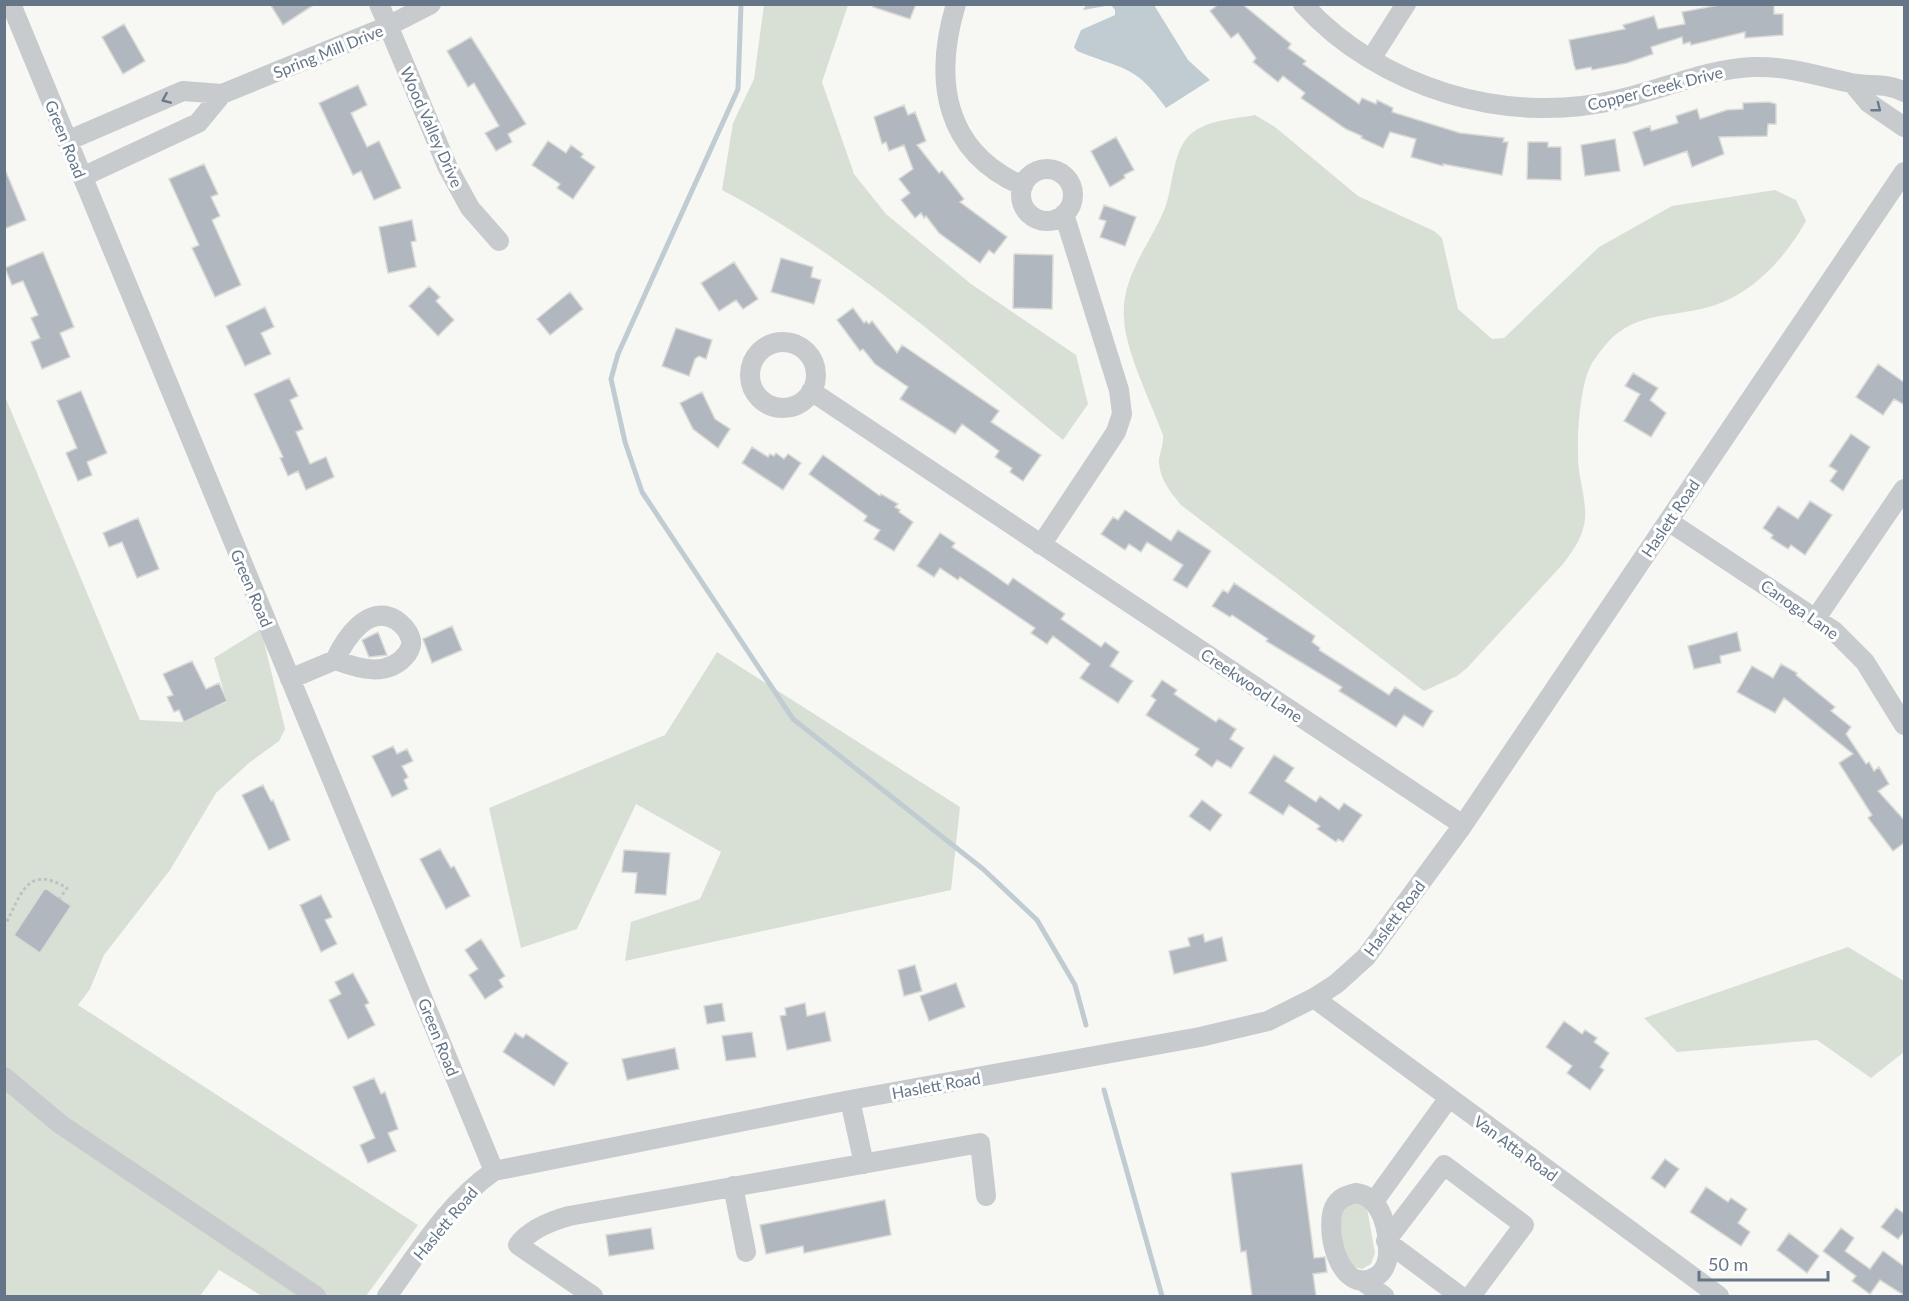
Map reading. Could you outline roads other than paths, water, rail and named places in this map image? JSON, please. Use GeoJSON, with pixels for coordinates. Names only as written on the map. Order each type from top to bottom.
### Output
{"type":"FeatureCollection","features":[{"type":"Feature","properties":{"kind":"street","name":"Green Road"},"geometry":{"type":"LineString","coordinates":[[10,4],[494,1171]]}},
{"type":"Feature","properties":{"kind":"street","name":"Wood Valley Drive"},"geometry":{"type":"LineString","coordinates":[[379,4],[448,168],[470,208],[499,241]]}},
{"type":"Feature","properties":{"kind":"street","name":"Spring Mill Drive"},"geometry":{"type":"LineString","coordinates":[[67,141],[183,91],[222,94],[388,26],[431,4]]}},
{"type":"Feature","properties":{"kind":"street"},"geometry":{"type":"LineString","coordinates":[[956,4],[945,66],[946,92],[952,117],[969,147],[980,160],[1007,179],[1023,186]]}},
{"type":"Feature","properties":{"kind":"street","name":"Copper Creek Drive"},"geometry":{"type":"LineString","coordinates":[[1303,4],[1326,26],[1371,59],[1421,84],[1448,94],[1484,102],[1530,108],[1586,106],[1614,101],[1709,72],[1752,67],[1804,71],[1853,84],[1885,84],[1905,92]]}},
{"type":"Feature","properties":{"kind":"street"},"geometry":{"type":"LineString","coordinates":[[1371,59],[1406,4]]}},
{"type":"Feature","properties":{"kind":"street"},"geometry":{"type":"LineString","coordinates":[[1853,84],[1869,102],[1905,128]]}},
{"type":"Feature","properties":{"kind":"street","name":"Spring Mill Drive"},"geometry":{"type":"LineString","coordinates":[[82,177],[198,123],[222,94]]}},
{"type":"Feature","properties":{"kind":"street"},"geometry":{"type":"LineString","coordinates":[[1048,169],[1063,174],[1072,187],[1073,195],[1072,203],[1064,214],[1046,221],[1031,215],[1023,202],[1023,186],[1027,179],[1040,170],[1048,169]]}},
{"type":"Feature","properties":{"kind":"street","name":"Haslett Road"},"geometry":{"type":"LineString","coordinates":[[387,1296],[440,1223],[470,1188],[494,1171],[850,1100],[1200,1037],[1268,1021],[1336,984],[1366,957],[1463,825],[1905,172]]}},
{"type":"Feature","properties":{"kind":"street"},"geometry":{"type":"LineString","coordinates":[[1041,545],[1111,440],[1120,423],[1122,398],[1064,214]]}},
{"type":"Feature","properties":{"kind":"street","name":"Creekwood Lane"},"geometry":{"type":"LineString","coordinates":[[811,391],[1463,825]]}},
{"type":"Feature","properties":{"kind":"street"},"geometry":{"type":"LineString","coordinates":[[1816,618],[1905,489]]}},
{"type":"Feature","properties":{"kind":"street","name":"Canoga Lane"},"geometry":{"type":"LineString","coordinates":[[1668,521],[1834,631],[1865,662],[1905,725]]}},
{"type":"Feature","properties":{"kind":"street"},"geometry":{"type":"LineString","coordinates":[[290,679],[335,660]]}},
{"type":"Feature","properties":{"kind":"street","name":"Van Atta Road"},"geometry":{"type":"LineString","coordinates":[[1314,998],[1448,1099],[1719,1296]]}},
{"type":"Feature","properties":{"kind":"street"},"geometry":{"type":"LineString","coordinates":[[4,1077],[60,1124],[316,1296]]}},
{"type":"Feature","properties":{"kind":"street"},"geometry":{"type":"LineString","coordinates":[[1375,1200],[1448,1099]]}},
{"type":"Feature","properties":{"kind":"street"},"geometry":{"type":"LineString","coordinates":[[850,1100],[864,1164]]}},
{"type":"Feature","properties":{"kind":"street"},"geometry":{"type":"LineString","coordinates":[[593,1296],[518,1245],[522,1239],[537,1228],[570,1216],[980,1143],[986,1196]]}},
{"type":"Feature","properties":{"kind":"street"},"geometry":{"type":"LineString","coordinates":[[1386,1241],[1444,1165],[1524,1225],[1470,1296]]}},
{"type":"Feature","properties":{"kind":"street"},"geometry":{"type":"LineString","coordinates":[[733,1186],[746,1252]]}},
{"type":"Feature","properties":{"kind":"street"},"geometry":{"type":"LineString","coordinates":[[1356,1285],[1382,1270],[1388,1256],[1380,1210],[1375,1200],[1364,1194],[1348,1195],[1336,1204],[1332,1211],[1338,1262],[1356,1285],[1384,1296]]}},
{"type":"Feature","properties":{"kind":"street"},"geometry":{"type":"LineString","coordinates":[[1386,1241],[1460,1296]]}},
{"type":"Feature","properties":{"kind":"waterway"},"geometry":{"type":"LineString","coordinates":[[741,4],[738,89],[618,354],[611,379],[625,442],[642,492],[793,719],[983,869],[1037,920],[1075,985],[1086,1025]]}},
{"type":"Feature","properties":{"kind":"waterway"},"geometry":{"type":"LineString","coordinates":[[1104,1090],[1162,1296]]}}]}
